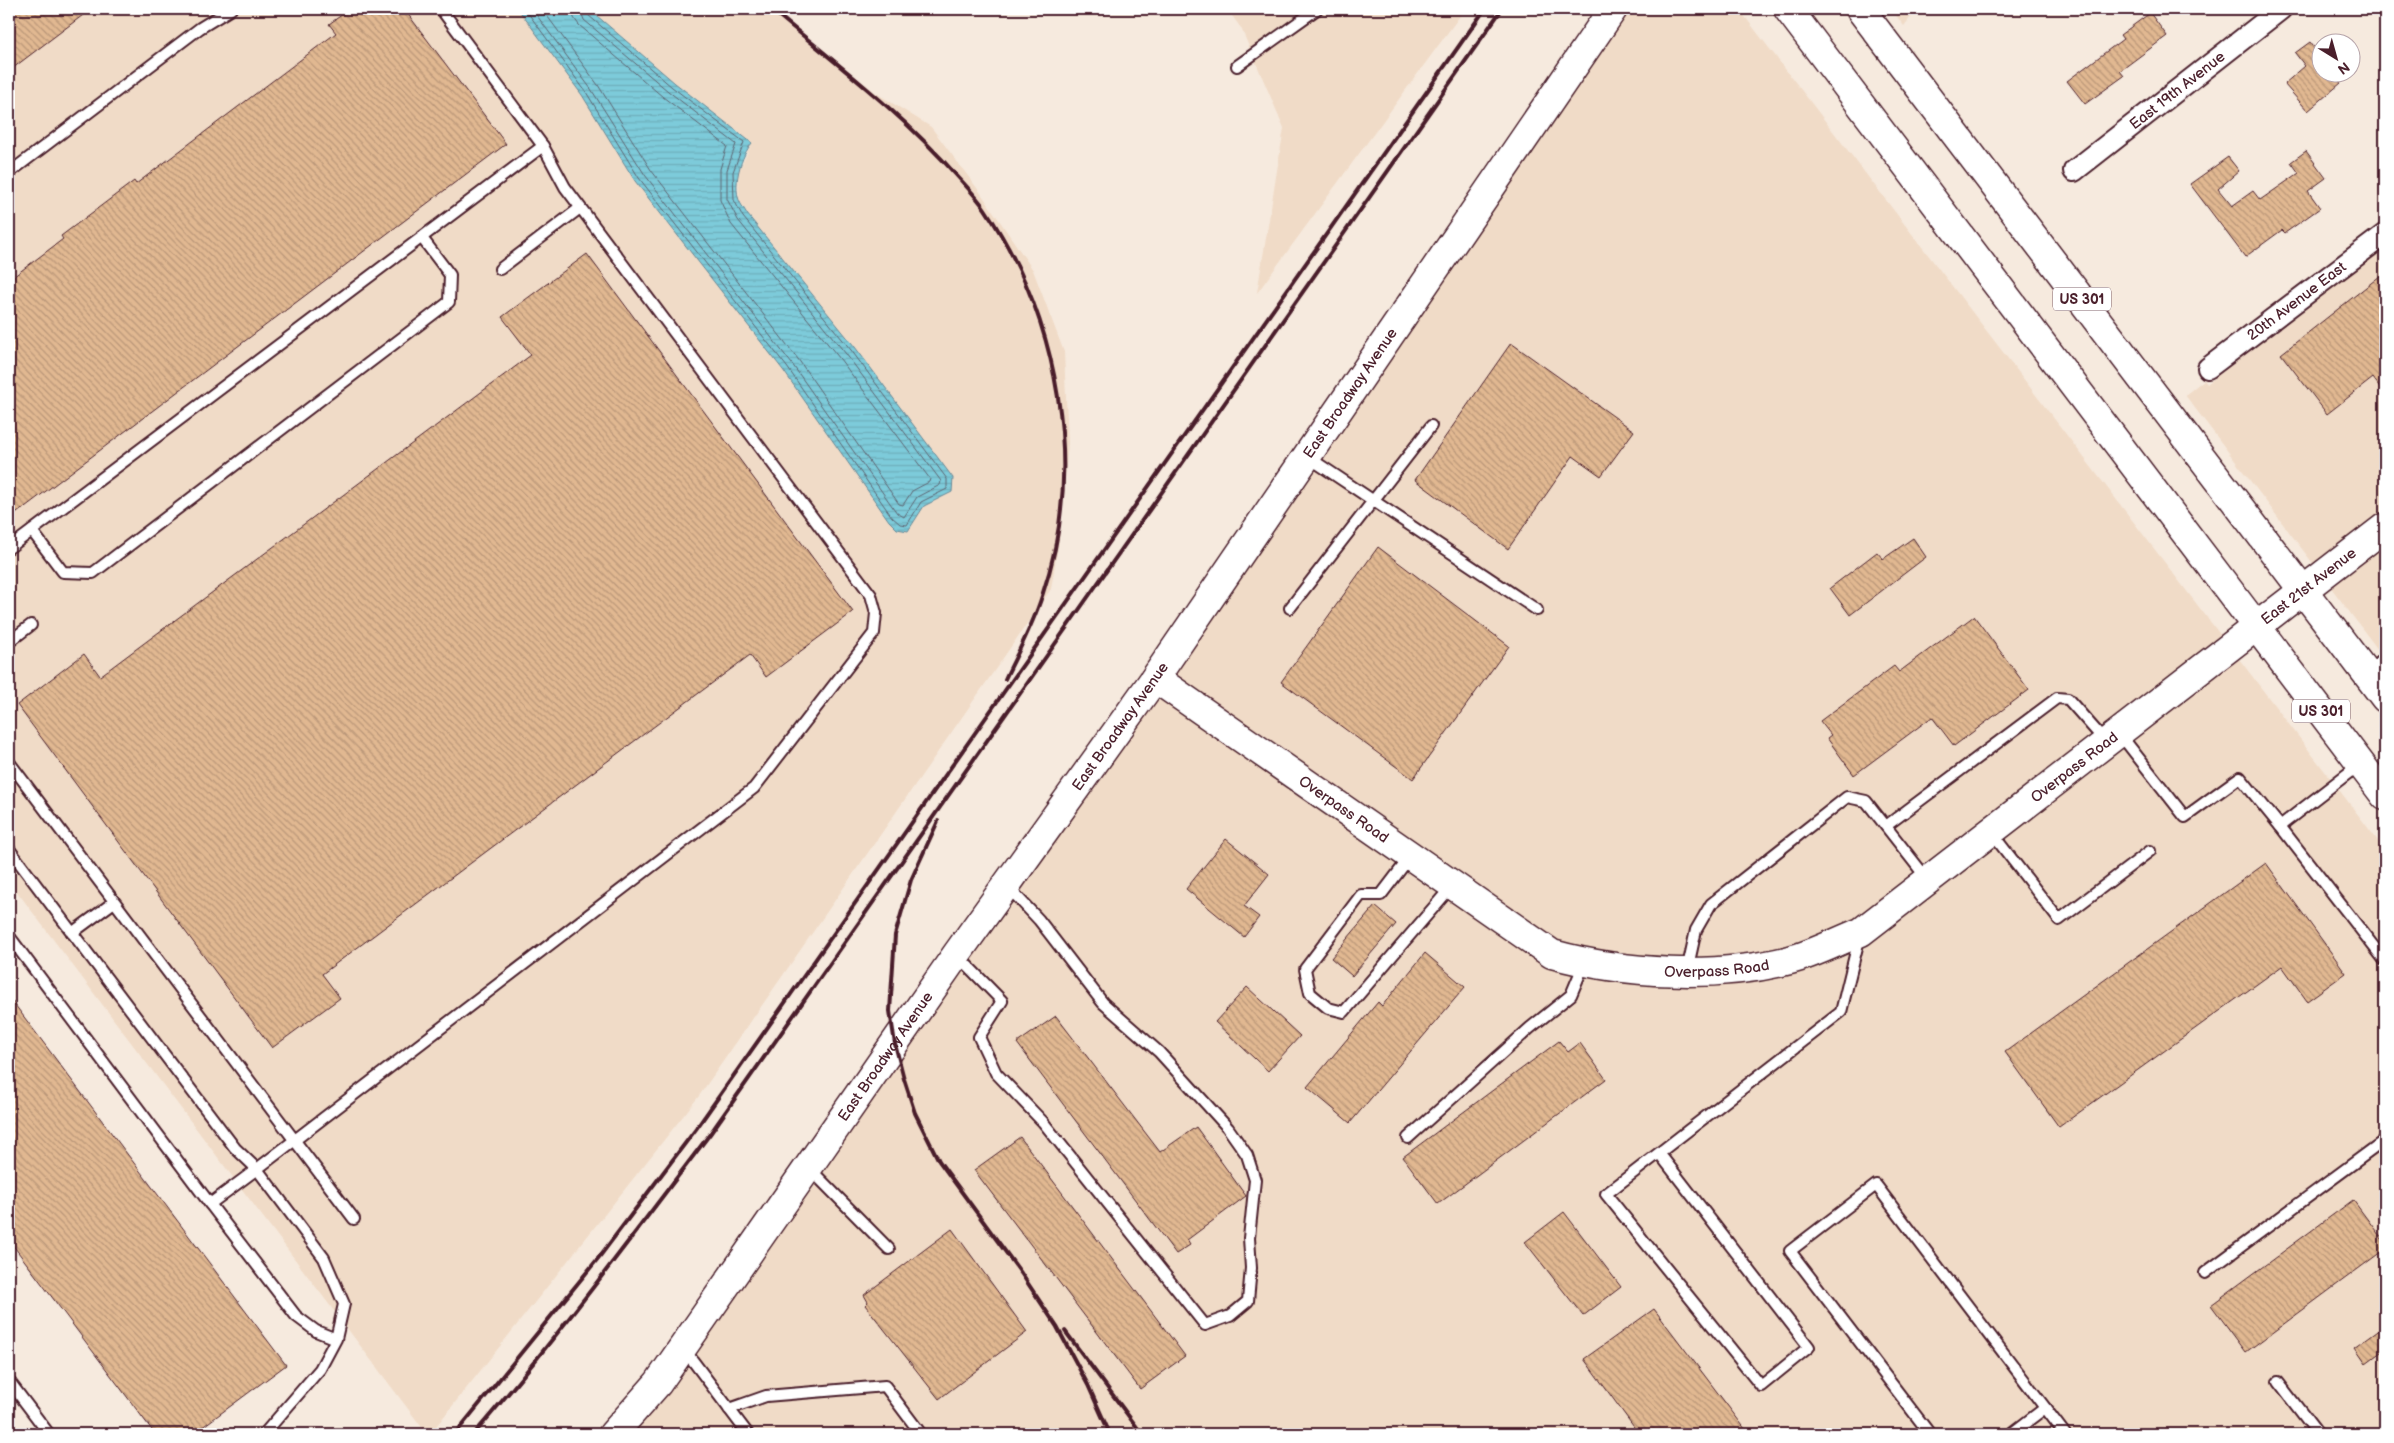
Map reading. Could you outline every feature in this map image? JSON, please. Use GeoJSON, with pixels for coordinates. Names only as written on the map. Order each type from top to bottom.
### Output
{"type":"FeatureCollection","features":[{"type":"Feature","properties":{"kind":"main road","name":"East Broadway Avenue"},"geometry":{"type":"LineString","coordinates":[[614,1434],[658,1383],[956,955],[1155,678],[1613,9]]}},
{"type":"Feature","properties":{"kind":"main road","name":"US 301"},"geometry":{"type":"LineString","coordinates":[[1788,9],[2385,796]]}},
{"type":"Feature","properties":{"kind":"main road","name":"US 301"},"geometry":{"type":"LineString","coordinates":[[1860,9],[2303,590],[2376,666],[2385,698]]}},
{"type":"Feature","properties":{"kind":"main road","name":"East 21st Avenue"},"geometry":{"type":"LineString","coordinates":[[2256,625],[2385,528]]}},
{"type":"Feature","properties":{"kind":"main road","name":"Overpass Road"},"geometry":{"type":"LineString","coordinates":[[1155,678],[1552,954],[1584,963],[1687,972],[1743,968],[1790,960],[1861,932],[2256,625]]}},
{"type":"Feature","properties":{"kind":"street","name":"East 19th Avenue"},"geometry":{"type":"LineString","coordinates":[[2074,171],[2281,9]]}},
{"type":"Feature","properties":{"kind":"street","name":"20th Avenue East"},"geometry":{"type":"LineString","coordinates":[[2208,368],[2385,234]]}},
{"type":"Feature","properties":{"kind":"lane"},"geometry":{"type":"LineString","coordinates":[[9,172],[200,28],[231,9]]}},
{"type":"Feature","properties":{"kind":"lane"},"geometry":{"type":"LineString","coordinates":[[210,1204],[754,788],[874,633],[876,613],[871,596],[580,208],[565,187],[543,146],[441,9]]}},
{"type":"Feature","properties":{"kind":"lane"},"geometry":{"type":"LineString","coordinates":[[1237,66],[1318,9]]}},
{"type":"Feature","properties":{"kind":"lane"},"geometry":{"type":"LineString","coordinates":[[9,548],[543,146]]}},
{"type":"Feature","properties":{"kind":"lane"},"geometry":{"type":"LineString","coordinates":[[500,269],[580,208]]}},
{"type":"Feature","properties":{"kind":"lane"},"geometry":{"type":"LineString","coordinates":[[32,531],[63,572],[93,573],[449,302],[450,275],[422,238]]}},
{"type":"Feature","properties":{"kind":"lane"},"geometry":{"type":"LineString","coordinates":[[1290,608],[1431,426]]}},
{"type":"Feature","properties":{"kind":"lane"},"geometry":{"type":"LineString","coordinates":[[1307,456],[1537,610]]}},
{"type":"Feature","properties":{"kind":"lane"},"geometry":{"type":"LineString","coordinates":[[9,642],[31,626]]}},
{"type":"Feature","properties":{"kind":"lane"},"geometry":{"type":"LineString","coordinates":[[1886,826],[2058,698],[2068,699],[2112,737],[2185,817],[2240,778],[2280,826],[2385,961]]}},
{"type":"Feature","properties":{"kind":"lane"},"geometry":{"type":"LineString","coordinates":[[9,762],[354,1219]]}},
{"type":"Feature","properties":{"kind":"lane"},"geometry":{"type":"LineString","coordinates":[[2280,826],[2360,764]]}},
{"type":"Feature","properties":{"kind":"lane"},"geometry":{"type":"LineString","coordinates":[[1687,972],[1696,930],[1711,904],[1847,797],[1866,801],[1928,880]]}},
{"type":"Feature","properties":{"kind":"lane"},"geometry":{"type":"LineString","coordinates":[[1990,831],[2059,920],[2150,852]]}},
{"type":"Feature","properties":{"kind":"lane"},"geometry":{"type":"LineString","coordinates":[[9,849],[235,1148],[257,1169],[324,1258],[344,1304],[336,1338],[320,1369],[264,1434]]}},
{"type":"Feature","properties":{"kind":"lane"},"geometry":{"type":"LineString","coordinates":[[1411,856],[1381,895],[1361,896],[1305,969],[1310,993],[1328,1008],[1344,1012],[1452,885]]}},
{"type":"Feature","properties":{"kind":"lane"},"geometry":{"type":"LineString","coordinates":[[956,955],[1002,1001],[979,1037],[996,1074],[1043,1122],[1205,1325],[1230,1316],[1248,1302],[1251,1268],[1249,1238],[1255,1180],[1247,1155],[1228,1128],[1159,1052],[1103,1003],[1039,920],[1006,885]]}},
{"type":"Feature","properties":{"kind":"lane"},"geometry":{"type":"LineString","coordinates":[[72,933],[114,902]]}},
{"type":"Feature","properties":{"kind":"lane"},"geometry":{"type":"LineString","coordinates":[[1659,1152],[1809,1347],[1761,1386],[1606,1194],[1659,1152],[1841,1012],[1861,932]]}},
{"type":"Feature","properties":{"kind":"lane"},"geometry":{"type":"LineString","coordinates":[[9,936],[296,1316],[316,1331],[336,1338]]}},
{"type":"Feature","properties":{"kind":"lane"},"geometry":{"type":"LineString","coordinates":[[1408,1138],[1530,1028],[1571,995],[1584,963]]}},
{"type":"Feature","properties":{"kind":"lane"},"geometry":{"type":"LineString","coordinates":[[2205,1273],[2385,1140]]}},
{"type":"Feature","properties":{"kind":"lane"},"geometry":{"type":"LineString","coordinates":[[807,1167],[889,1249]]}},
{"type":"Feature","properties":{"kind":"lane"},"geometry":{"type":"LineString","coordinates":[[1930,1434],[1790,1251],[1876,1185],[2064,1434]]}},
{"type":"Feature","properties":{"kind":"lane"},"geometry":{"type":"LineString","coordinates":[[683,1347],[748,1434]]}},
{"type":"Feature","properties":{"kind":"lane"},"geometry":{"type":"LineString","coordinates":[[9,1381],[48,1434]]}},
{"type":"Feature","properties":{"kind":"lane"},"geometry":{"type":"LineString","coordinates":[[2278,1382],[2318,1434]]}},
{"type":"Feature","properties":{"kind":"lane"},"geometry":{"type":"LineString","coordinates":[[729,1409],[766,1396],[885,1386],[921,1434]]}},
{"type":"Feature","properties":{"kind":"lane"},"geometry":{"type":"LineString","coordinates":[[2011,1434],[2045,1408]]}},
{"type":"Feature","properties":{"kind":"shaded area"},"geometry":{"type":"Polygon","coordinates":[[[9,9],[518,9],[582,95],[635,181],[783,370],[889,521],[908,531],[924,506],[952,492],[855,347],[747,214],[739,199],[738,172],[752,143],[675,83],[589,9],[772,9],[876,93],[931,127],[980,192],[1033,270],[1064,352],[1068,443],[1059,540],[1051,589],[699,1096],[430,1434],[427,1434],[9,881],[9,9]]]}},
{"type":"Feature","properties":{"kind":"shaded area"},"geometry":{"type":"Polygon","coordinates":[[[1227,9],[1465,9],[1257,293],[1284,128],[1241,28],[1227,9]]]}},
{"type":"Feature","properties":{"kind":"shaded area"},"geometry":{"type":"Polygon","coordinates":[[[1628,9],[1739,9],[2222,637],[1855,922],[1787,949],[1741,957],[1686,961],[1640,958],[1556,943],[1170,676],[1628,9]]]}},
{"type":"Feature","properties":{"kind":"shaded area"},"geometry":{"type":"Polygon","coordinates":[[[1891,9],[1917,9],[1904,26],[1891,9]]]}},
{"type":"Feature","properties":{"kind":"shaded area"},"geometry":{"type":"Polygon","coordinates":[[[2385,248],[2385,513],[2315,566],[2185,395],[2204,380],[2207,384],[2385,248]]]}},
{"type":"Feature","properties":{"kind":"shaded area"},"geometry":{"type":"Polygon","coordinates":[[[2385,542],[2385,659],[2329,585],[2385,542]]]}},
{"type":"Feature","properties":{"kind":"shaded area"},"geometry":{"type":"Polygon","coordinates":[[[2236,655],[2385,850],[2385,1434],[629,1434],[1158,693],[1546,963],[1795,971],[2236,655]]]}},
{"type":"Feature","properties":{"kind":"water"},"geometry":{"type":"Polygon","coordinates":[[[518,9],[589,9],[675,83],[752,143],[744,155],[739,170],[737,193],[742,206],[855,347],[953,478],[952,492],[924,506],[908,531],[897,529],[889,521],[783,370],[635,181],[582,95],[518,9]]]}},
{"type":"Feature","properties":{"kind":"building"},"geometry":{"type":"Polygon","coordinates":[[[9,9],[91,9],[9,71],[9,9]]]}},
{"type":"Feature","properties":{"kind":"building"},"geometry":{"type":"Polygon","coordinates":[[[350,9],[404,9],[506,144],[9,519],[9,280],[63,239],[61,236],[134,181],[136,184],[336,33],[329,24],[350,9]]]}},
{"type":"Feature","properties":{"kind":"building"},"geometry":{"type":"Polygon","coordinates":[[[2150,13],[2167,36],[2120,71],[2124,76],[2085,104],[2067,81],[2123,39],[2120,35],[2150,13]]]}},
{"type":"Feature","properties":{"kind":"building"},"geometry":{"type":"Polygon","coordinates":[[[2310,42],[2312,45],[2312,82],[2341,83],[2308,111],[2284,84],[2305,66],[2295,53],[2310,42]]]}},
{"type":"Feature","properties":{"kind":"building"},"geometry":{"type":"Polygon","coordinates":[[[2306,151],[2326,178],[2308,191],[2320,208],[2285,233],[2282,230],[2245,257],[2190,184],[2228,157],[2239,171],[2218,189],[2232,206],[2253,191],[2260,200],[2299,173],[2291,162],[2306,151]]]}},
{"type":"Feature","properties":{"kind":"building"},"geometry":{"type":"Polygon","coordinates":[[[587,254],[853,612],[766,677],[750,655],[322,974],[340,998],[272,1048],[17,705],[84,654],[100,676],[531,355],[502,317],[587,254]]]}},
{"type":"Feature","properties":{"kind":"building"},"geometry":{"type":"Polygon","coordinates":[[[2385,272],[2385,394],[2373,378],[2327,414],[2281,354],[2385,272]]]}},
{"type":"Feature","properties":{"kind":"building"},"geometry":{"type":"Polygon","coordinates":[[[1511,343],[1634,431],[1601,476],[1573,456],[1508,549],[1415,480],[1511,343]]]}},
{"type":"Feature","properties":{"kind":"building"},"geometry":{"type":"Polygon","coordinates":[[[1913,538],[1926,557],[1850,615],[1830,588],[1877,552],[1883,559],[1913,538]]]}},
{"type":"Feature","properties":{"kind":"building"},"geometry":{"type":"Polygon","coordinates":[[[1378,547],[1509,646],[1413,779],[1281,682],[1378,547]]]}},
{"type":"Feature","properties":{"kind":"building"},"geometry":{"type":"Polygon","coordinates":[[[1974,616],[2029,690],[1954,746],[1932,717],[1854,775],[1827,738],[1831,735],[1820,721],[1894,666],[1899,672],[1974,616]]]}},
{"type":"Feature","properties":{"kind":"building"},"geometry":{"type":"Polygon","coordinates":[[[1226,839],[1269,874],[1244,906],[1259,917],[1244,937],[1186,889],[1226,839]]]}},
{"type":"Feature","properties":{"kind":"building"},"geometry":{"type":"Polygon","coordinates":[[[2266,863],[2346,973],[2307,1001],[2282,966],[2059,1127],[2005,1052],[2266,863]]]}},
{"type":"Feature","properties":{"kind":"building"},"geometry":{"type":"Polygon","coordinates":[[[1375,906],[1396,924],[1352,976],[1331,958],[1375,906]]]}},
{"type":"Feature","properties":{"kind":"building"},"geometry":{"type":"Polygon","coordinates":[[[1425,953],[1465,987],[1350,1123],[1307,1087],[1378,1002],[1382,1006],[1425,953]]]}},
{"type":"Feature","properties":{"kind":"building"},"geometry":{"type":"Polygon","coordinates":[[[1247,987],[1300,1036],[1268,1071],[1215,1022],[1247,987]]]}},
{"type":"Feature","properties":{"kind":"building"},"geometry":{"type":"Polygon","coordinates":[[[9,997],[286,1365],[193,1434],[155,1434],[9,1240],[9,997]]]}},
{"type":"Feature","properties":{"kind":"building"},"geometry":{"type":"Polygon","coordinates":[[[1056,1016],[1160,1152],[1196,1127],[1246,1196],[1187,1240],[1190,1245],[1176,1254],[1017,1043],[1056,1016]]]}},
{"type":"Feature","properties":{"kind":"building"},"geometry":{"type":"Polygon","coordinates":[[[1559,1041],[1568,1052],[1580,1043],[1606,1079],[1438,1204],[1403,1157],[1559,1041]]]}},
{"type":"Feature","properties":{"kind":"building"},"geometry":{"type":"Polygon","coordinates":[[[1020,1137],[1185,1356],[1140,1389],[974,1170],[1020,1137]]]}},
{"type":"Feature","properties":{"kind":"building"},"geometry":{"type":"Polygon","coordinates":[[[2353,1200],[2385,1243],[2385,1249],[2246,1352],[2211,1305],[2353,1200]]]}},
{"type":"Feature","properties":{"kind":"building"},"geometry":{"type":"Polygon","coordinates":[[[1564,1212],[1621,1287],[1583,1316],[1525,1242],[1564,1212]]]}},
{"type":"Feature","properties":{"kind":"building"},"geometry":{"type":"Polygon","coordinates":[[[952,1229],[1027,1332],[939,1399],[865,1305],[868,1302],[864,1295],[952,1229]]]}},
{"type":"Feature","properties":{"kind":"building"},"geometry":{"type":"Polygon","coordinates":[[[1654,1309],[1749,1434],[1639,1434],[1584,1359],[1654,1309]]]}},
{"type":"Feature","properties":{"kind":"building"},"geometry":{"type":"Polygon","coordinates":[[[2385,1325],[2385,1349],[2366,1363],[2355,1347],[2385,1325]]]}},
{"type":"Feature","properties":{"kind":"railway"},"geometry":{"type":"LineString","coordinates":[[771,9],[891,109],[936,153],[979,200],[1010,252],[1031,298],[1047,346],[1058,396],[1063,446],[1062,497],[1055,547],[1042,596],[1030,628],[1005,679]]}},
{"type":"Feature","properties":{"kind":"railway"},"geometry":{"type":"LineString","coordinates":[[455,1434],[600,1256],[696,1129],[1485,9]]}},
{"type":"Feature","properties":{"kind":"railway"},"geometry":{"type":"LineString","coordinates":[[474,1434],[565,1324],[710,1134],[1502,9]]}},
{"type":"Feature","properties":{"kind":"railway"},"geometry":{"type":"LineString","coordinates":[[938,821],[911,880],[895,935],[890,1011],[895,1044],[904,1079],[915,1113],[939,1161],[1021,1273],[1057,1327],[1088,1385],[1110,1434]]}},
{"type":"Feature","properties":{"kind":"railway"},"geometry":{"type":"LineString","coordinates":[[1065,1331],[1142,1434]]}}]}
